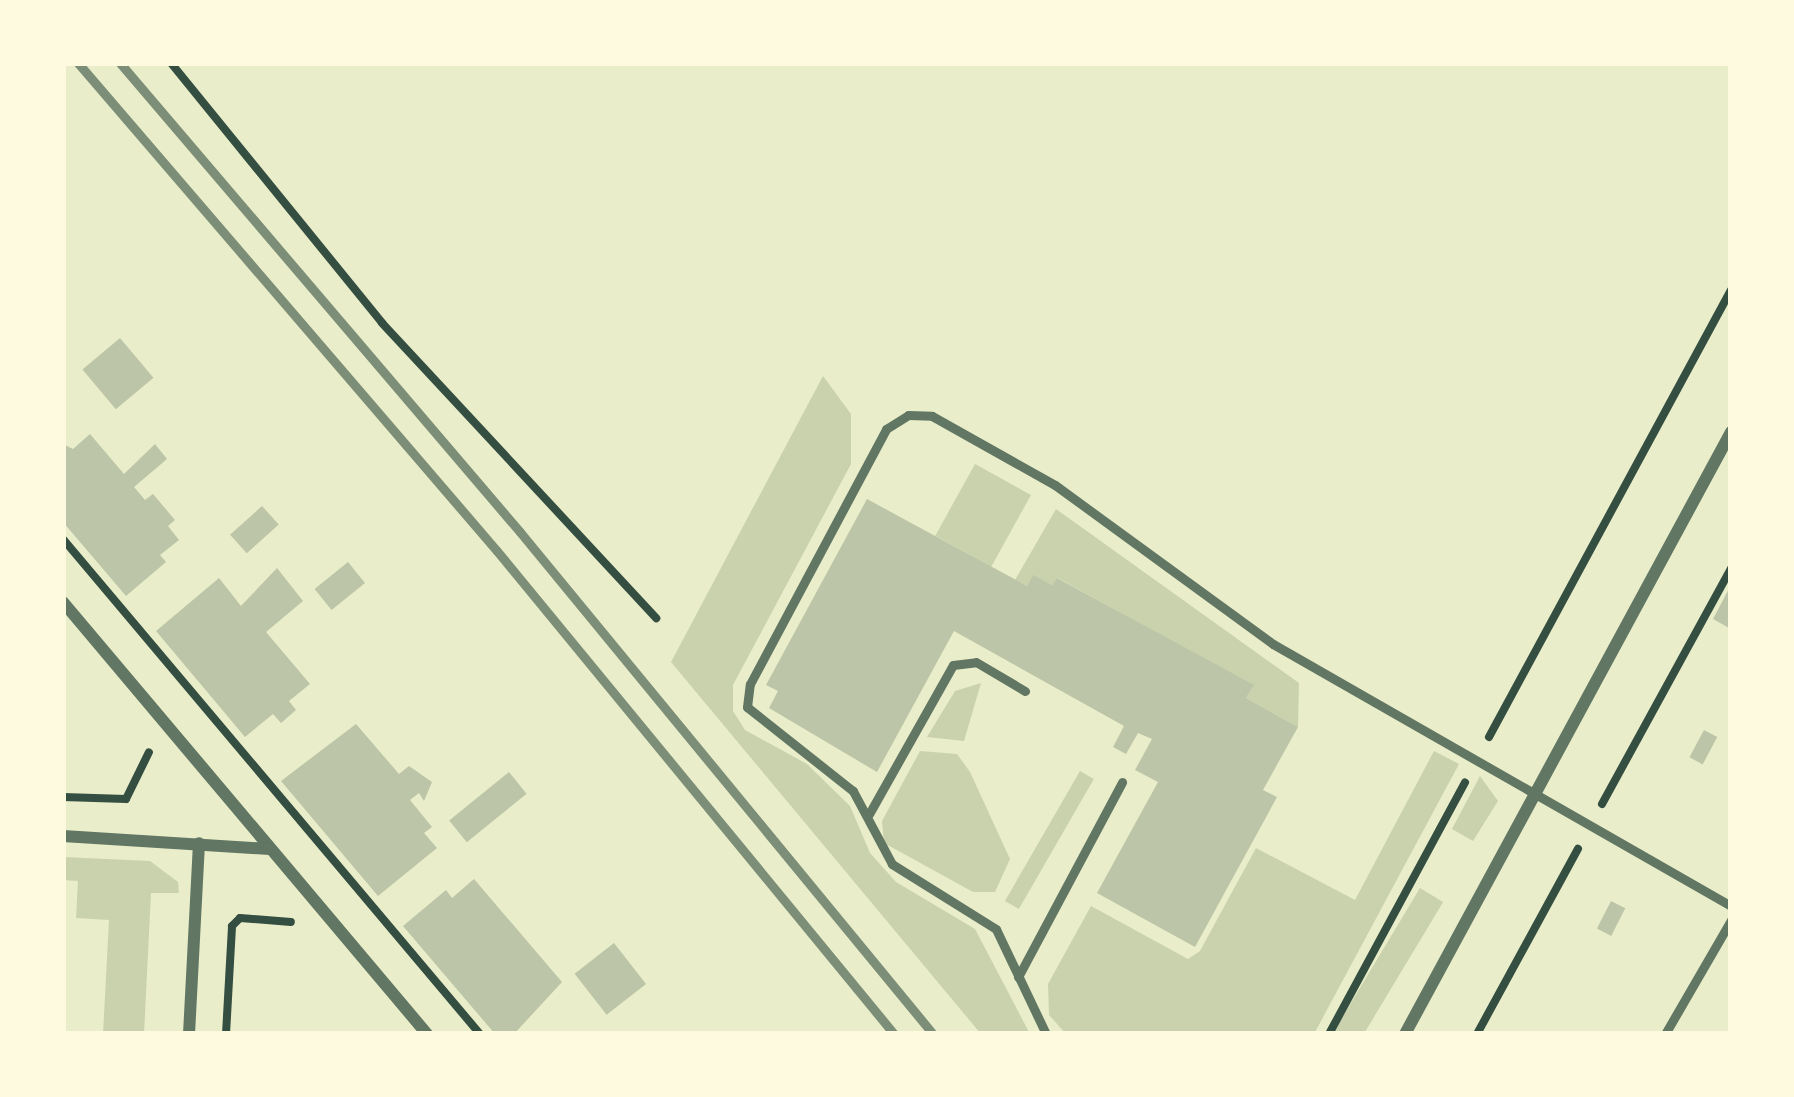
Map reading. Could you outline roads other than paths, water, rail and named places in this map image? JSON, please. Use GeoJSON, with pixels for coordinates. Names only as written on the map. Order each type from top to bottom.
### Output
{"type":"FeatureCollection","features":[{"type":"Feature","properties":{"kind":"street"},"geometry":{"type":"LineString","coordinates":[[1405,1034],[1731,432]]}},
{"type":"Feature","properties":{"kind":"street"},"geometry":{"type":"LineString","coordinates":[[63,602],[428,1034]]}},
{"type":"Feature","properties":{"kind":"street"},"geometry":{"type":"LineString","coordinates":[[63,836],[270,849]]}},
{"type":"Feature","properties":{"kind":"street"},"geometry":{"type":"LineString","coordinates":[[189,1034],[199,843]]}},
{"type":"Feature","properties":{"kind":"lane"},"geometry":{"type":"LineString","coordinates":[[1046,1034],[996,928],[892,864],[845,782],[759,724],[746,699],[886,429],[920,414],[1055,485],[1274,644],[1536,790],[1608,840],[1731,906]]}},
{"type":"Feature","properties":{"kind":"lane"},"geometry":{"type":"LineString","coordinates":[[868,816],[953,665],[976,662],[1025,691]]}},
{"type":"Feature","properties":{"kind":"lane"},"geometry":{"type":"LineString","coordinates":[[1018,977],[1122,782]]}},
{"type":"Feature","properties":{"kind":"lane"},"geometry":{"type":"LineString","coordinates":[[1665,1034],[1731,920]]}},
{"type":"Feature","properties":{"kind":"railway"},"geometry":{"type":"LineString","coordinates":[[78,63],[497,551],[894,1034]]}},
{"type":"Feature","properties":{"kind":"railway"},"geometry":{"type":"LineString","coordinates":[[120,63],[520,532],[933,1034]]}}]}
